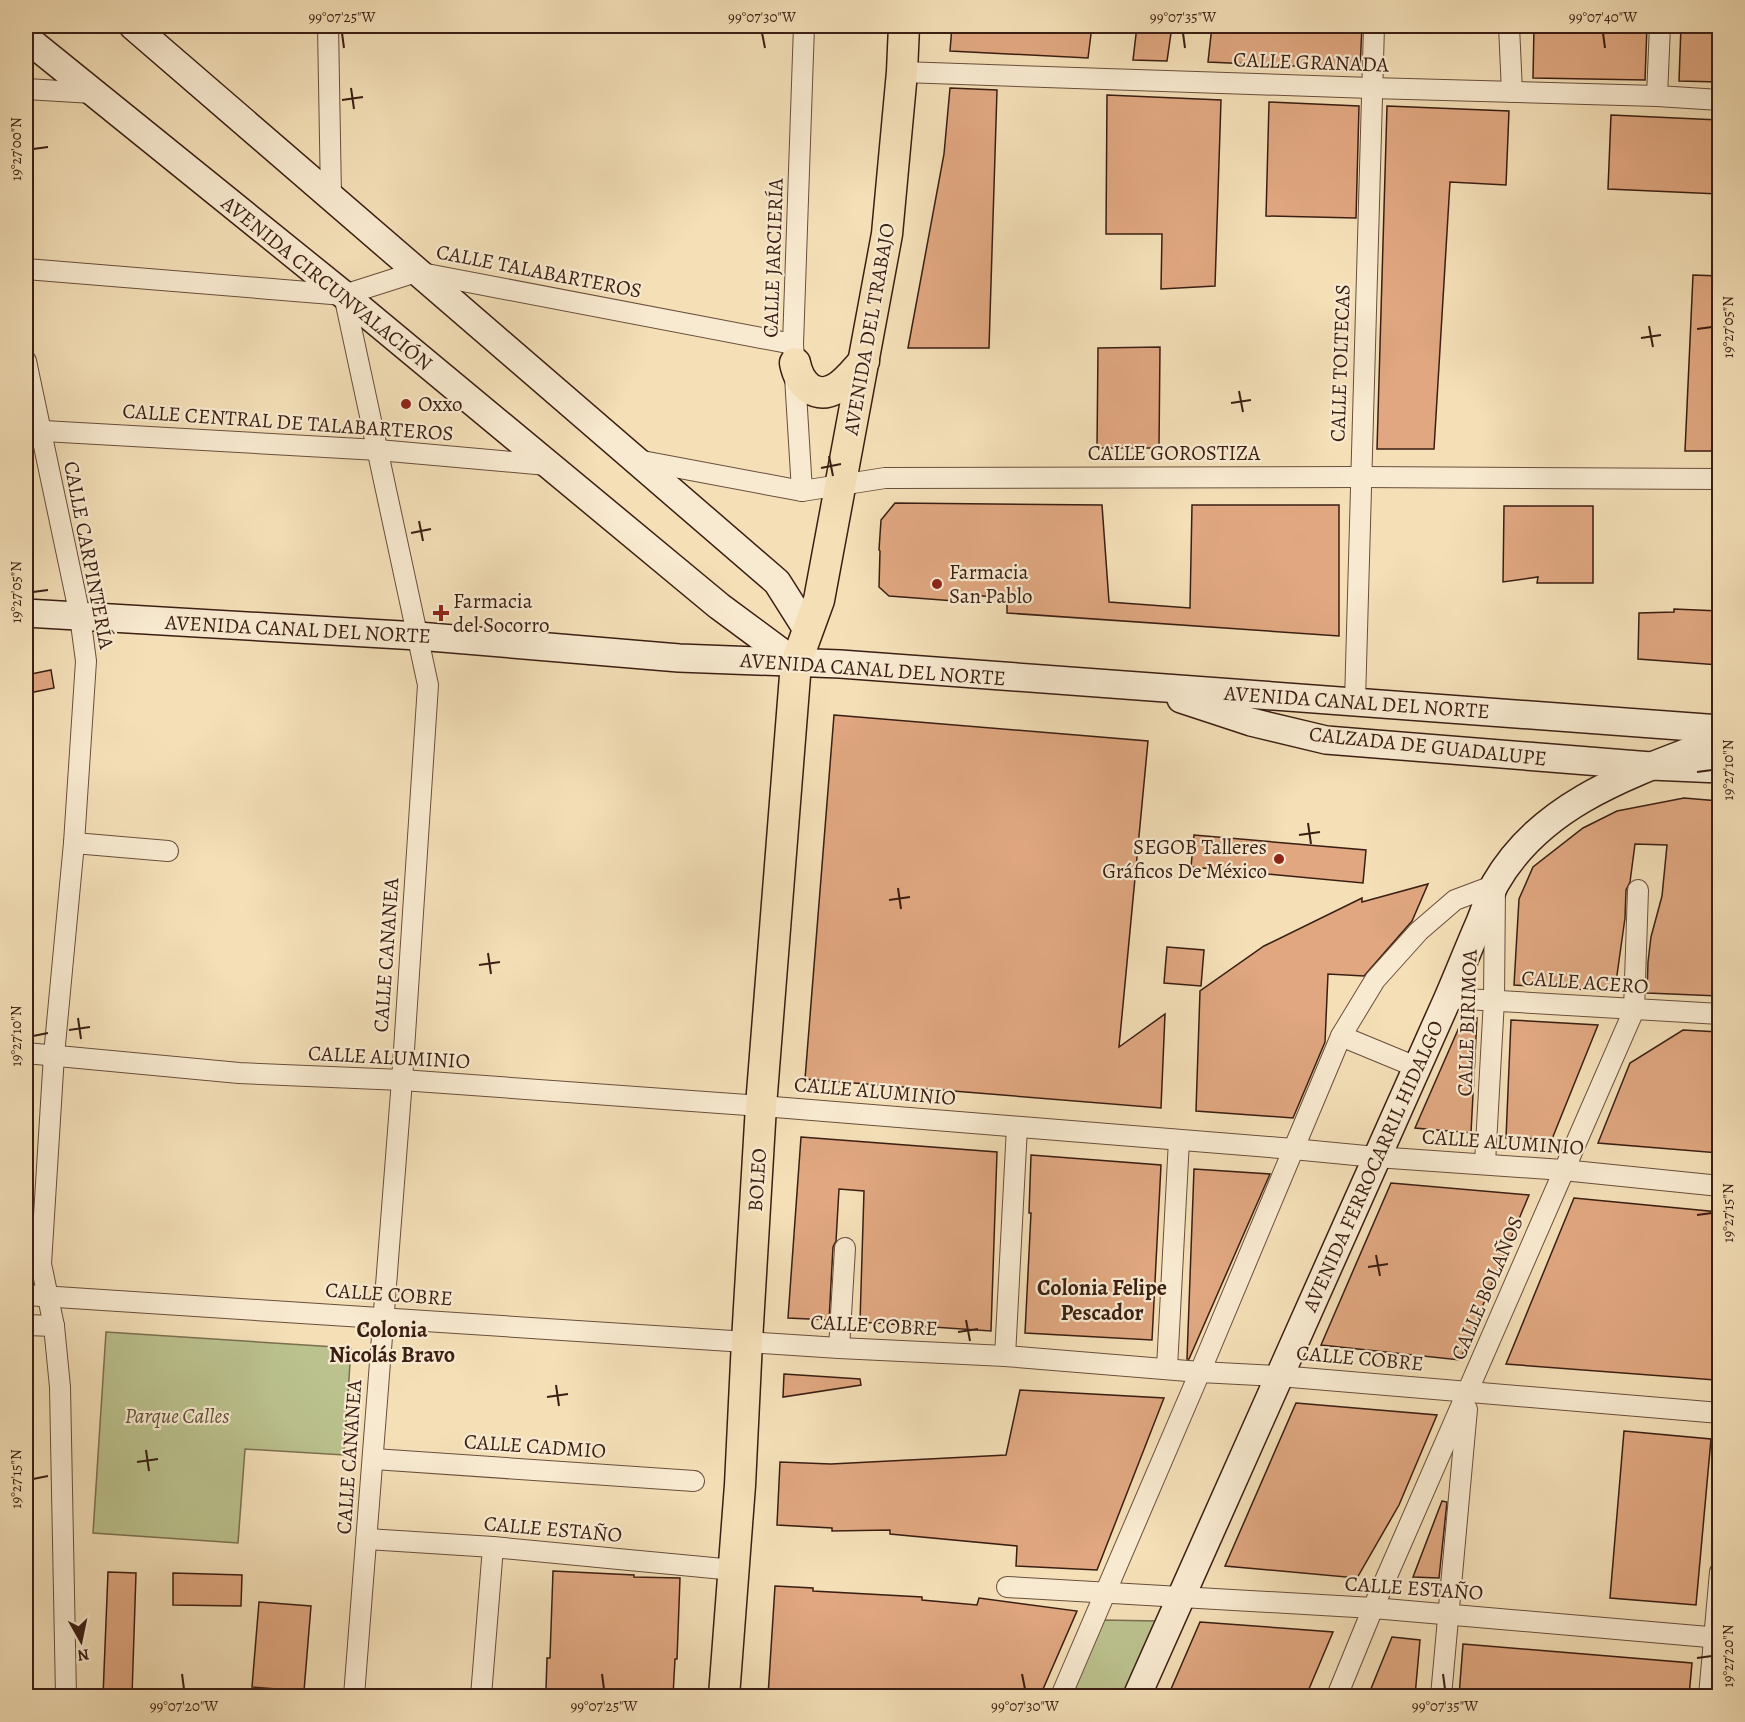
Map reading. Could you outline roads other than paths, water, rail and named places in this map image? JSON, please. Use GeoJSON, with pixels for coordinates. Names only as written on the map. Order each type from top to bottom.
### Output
{"type":"FeatureCollection","features":[{"type":"Feature","properties":{"kind":"main road"},"geometry":{"type":"LineString","coordinates":[[133,26],[777,582],[808,631]]}},
{"type":"Feature","properties":{"kind":"main road","name":"AVENIDA DEL TRABAJO"},"geometry":{"type":"LineString","coordinates":[[796,663],[819,600],[886,234],[902,72],[904,26]]}},
{"type":"Feature","properties":{"kind":"main road","name":"AVENIDA CIRCUNVALACIÓN"},"geometry":{"type":"LineString","coordinates":[[26,38],[344,295],[719,606],[796,663]]}},
{"type":"Feature","properties":{"kind":"main road"},"geometry":{"type":"LineString","coordinates":[[794,354],[798,375],[806,385],[825,393],[844,383],[864,361]]}},
{"type":"Feature","properties":{"kind":"main road","name":"AVENIDA CANAL DEL NORTE"},"geometry":{"type":"LineString","coordinates":[[26,613],[418,636],[679,658],[840,664],[1719,729]]}},
{"type":"Feature","properties":{"kind":"main road","name":"BOLEO"},"geometry":{"type":"LineString","coordinates":[[724,1696],[740,1485],[761,1106],[796,663]]}},
{"type":"Feature","properties":{"kind":"main road","name":"CALZADA DE GUADALUPE"},"geometry":{"type":"LineString","coordinates":[[1143,686],[1251,722],[1326,740],[1652,766],[1719,769]]}},
{"type":"Feature","properties":{"kind":"main road","name":"AVENIDA FERROCARRIL HIDALGO"},"geometry":{"type":"LineString","coordinates":[[1137,1696],[1448,998],[1495,885],[1524,845],[1550,820],[1588,795],[1652,766],[1719,740]]}},
{"type":"Feature","properties":{"kind":"street"},"geometry":{"type":"LineString","coordinates":[[328,26],[331,196]]}},
{"type":"Feature","properties":{"kind":"street","name":"CALLE JARCIERÍA"},"geometry":{"type":"LineString","coordinates":[[802,491],[794,354],[804,26]]}},
{"type":"Feature","properties":{"kind":"street","name":"CALLE TOLTECAS"},"geometry":{"type":"LineString","coordinates":[[1355,702],[1374,26]]}},
{"type":"Feature","properties":{"kind":"street"},"geometry":{"type":"LineString","coordinates":[[1509,26],[1512,92]]}},
{"type":"Feature","properties":{"kind":"street"},"geometry":{"type":"LineString","coordinates":[[1657,96],[1660,26]]}},
{"type":"Feature","properties":{"kind":"street","name":"CALLE GRANADA"},"geometry":{"type":"LineString","coordinates":[[902,72],[1657,96],[1719,100]]}},
{"type":"Feature","properties":{"kind":"street"},"geometry":{"type":"LineString","coordinates":[[26,89],[93,93]]}},
{"type":"Feature","properties":{"kind":"street","name":"CALLE TALABARTEROS"},"geometry":{"type":"LineString","coordinates":[[26,269],[344,295],[416,272],[794,354]]}},
{"type":"Feature","properties":{"kind":"street","name":"CALLE CANANEA"},"geometry":{"type":"LineString","coordinates":[[344,295],[428,685],[402,1080],[354,1696]]}},
{"type":"Feature","properties":{"kind":"street","name":"CALLE CARPINTERÍA"},"geometry":{"type":"LineString","coordinates":[[26,361],[32,430],[80,616],[86,661],[74,843],[54,1055],[41,1264],[50,1298],[60,1387],[66,1696]]}},
{"type":"Feature","properties":{"kind":"street","name":"CALLE CENTRAL DE TALABARTEROS"},"geometry":{"type":"LineString","coordinates":[[32,430],[378,450],[547,465]]}},
{"type":"Feature","properties":{"kind":"street","name":"CALLE GOROSTIZA"},"geometry":{"type":"LineString","coordinates":[[632,459],[802,491],[885,478],[1719,479]]}},
{"type":"Feature","properties":{"kind":"street"},"geometry":{"type":"LineString","coordinates":[[74,843],[168,851]]}},
{"type":"Feature","properties":{"kind":"street"},"geometry":{"type":"LineString","coordinates":[[1061,1696],[1341,1036],[1375,981],[1419,931],[1455,900],[1495,885]]}},
{"type":"Feature","properties":{"kind":"street","name":"CALLE BIRIMOA"},"geometry":{"type":"LineString","coordinates":[[1485,1163],[1494,1000],[1495,885]]}},
{"type":"Feature","properties":{"kind":"street","name":"CALLE BOLAÑOS"},"geometry":{"type":"LineString","coordinates":[[1337,1696],[1373,1608],[1634,1010],[1638,890]]}},
{"type":"Feature","properties":{"kind":"street","name":"CALLE ACERO"},"geometry":{"type":"LineString","coordinates":[[1448,998],[1719,1014]]}},
{"type":"Feature","properties":{"kind":"street"},"geometry":{"type":"LineString","coordinates":[[1341,1036],[1416,1067]]}},
{"type":"Feature","properties":{"kind":"street","name":"CALLE ALUMINIO"},"geometry":{"type":"LineString","coordinates":[[26,1053],[239,1073],[402,1080],[761,1106],[1376,1157],[1485,1163],[1719,1186]]}},
{"type":"Feature","properties":{"kind":"street"},"geometry":{"type":"LineString","coordinates":[[1005,1356],[1017,1127]]}},
{"type":"Feature","properties":{"kind":"street"},"geometry":{"type":"LineString","coordinates":[[1167,1368],[1179,1140]]}},
{"type":"Feature","properties":{"kind":"street"},"geometry":{"type":"LineString","coordinates":[[839,1348],[845,1248]]}},
{"type":"Feature","properties":{"kind":"street","name":"CALLE COBRE"},"geometry":{"type":"LineString","coordinates":[[26,1295],[839,1348],[1005,1356],[1279,1376],[1719,1413]]}},
{"type":"Feature","properties":{"kind":"street"},"geometry":{"type":"LineString","coordinates":[[26,1325],[54,1326]]}},
{"type":"Feature","properties":{"kind":"street"},"geometry":{"type":"LineString","coordinates":[[1441,1696],[1469,1392]]}},
{"type":"Feature","properties":{"kind":"street","name":"CALLE CADMIO"},"geometry":{"type":"LineString","coordinates":[[374,1459],[694,1481]]}},
{"type":"Feature","properties":{"kind":"street","name":"CALLE ESTAÑO"},"geometry":{"type":"LineString","coordinates":[[367,1539],[734,1570]]}},
{"type":"Feature","properties":{"kind":"street"},"geometry":{"type":"LineString","coordinates":[[481,1696],[493,1548]]}},
{"type":"Feature","properties":{"kind":"street"},"geometry":{"type":"LineString","coordinates":[[1709,1696],[1717,1638],[1719,1572]]}},
{"type":"Feature","properties":{"kind":"street","name":"CALLE ESTAÑO"},"geometry":{"type":"LineString","coordinates":[[1007,1587],[1373,1608],[1717,1638]]}},
{"type":"Feature","properties":{"kind":"place","name":"Oxxo"},"geometry":{"type":"Point","coordinates":[406,404]}},
{"type":"Feature","properties":{"kind":"place","name":"Farmacia San Pablo"},"geometry":{"type":"Point","coordinates":[937,584]}},
{"type":"Feature","properties":{"kind":"place","name":"Farmacia del Socorro"},"geometry":{"type":"Point","coordinates":[441,613]}},
{"type":"Feature","properties":{"kind":"place","name":"SEGOB Talleres Gráficos De México"},"geometry":{"type":"Point","coordinates":[1279,859]}},
{"type":"Feature","properties":{"kind":"district","name":"Colonia Felipe Pescador"},"geometry":{"type":"Point","coordinates":[1102,1300]}},
{"type":"Feature","properties":{"kind":"district","name":"Colonia Nicolás Bravo"},"geometry":{"type":"Point","coordinates":[392,1342]}},
{"type":"Feature","properties":{"kind":"park label","name":"Parque Calles"},"geometry":{"type":"Point","coordinates":[177,1416]}}]}
